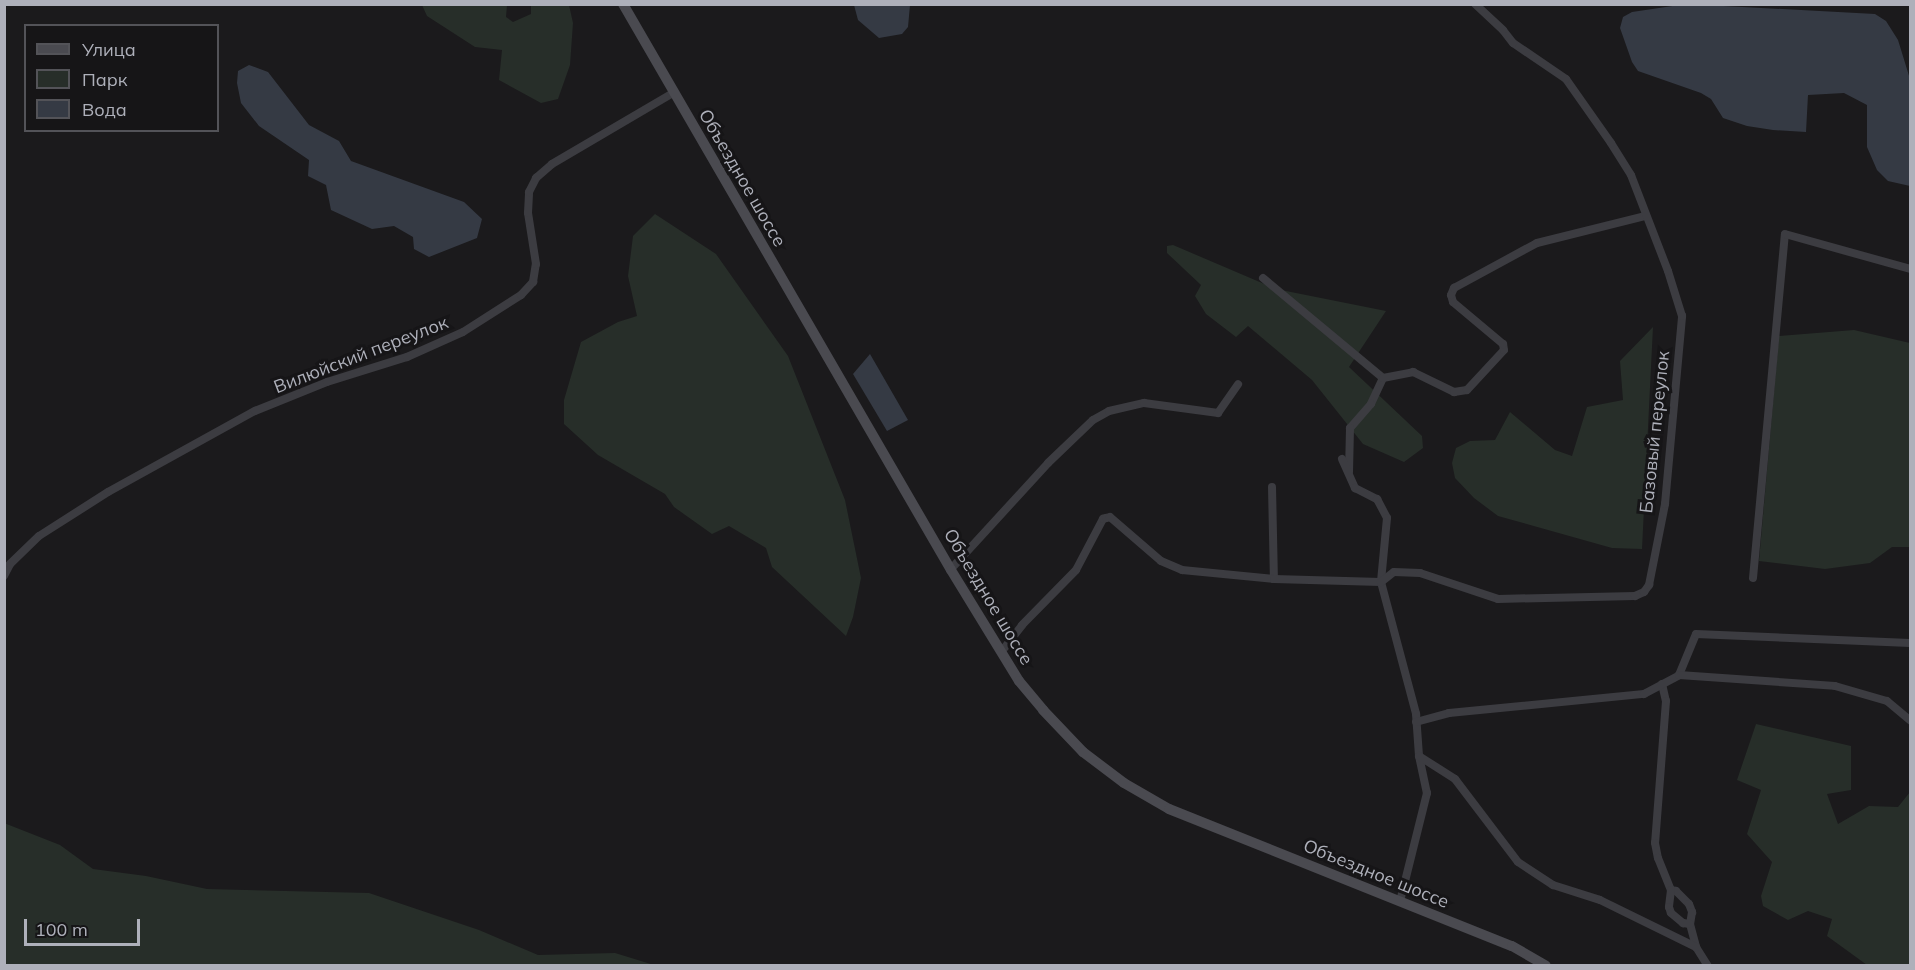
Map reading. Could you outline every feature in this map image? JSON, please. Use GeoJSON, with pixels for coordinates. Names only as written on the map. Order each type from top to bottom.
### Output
{"type":"FeatureCollection","features":[{"type":"Feature","properties":{"kind":"main road","name":"Объездное шоссе"},"geometry":{"type":"LineString","coordinates":[[623,4],[951,569],[1019,681],[1083,752],[1124,783],[1169,809],[1512,946],[1546,966]]}},
{"type":"Feature","properties":{"kind":"street","name":"Базовый переулок"},"geometry":{"type":"LineString","coordinates":[[1002,651],[1022,625],[1076,570],[1103,519],[1110,517],[1161,561],[1182,570],[1274,579],[1381,582],[1395,572],[1420,573],[1498,599],[1635,596],[1644,592],[1649,585],[1665,504],[1682,316],[1668,271],[1631,175],[1566,79],[1513,43],[1503,30],[1475,4]]}},
{"type":"Feature","properties":{"kind":"street","name":"Вилюйский переулок"},"geometry":{"type":"LineString","coordinates":[[4,576],[10,564],[39,536],[108,492],[255,411],[327,382],[407,357],[463,332],[521,295],[533,282],[536,264],[528,213],[530,192],[536,178],[552,164],[673,93]]}},
{"type":"Feature","properties":{"kind":"street"},"geometry":{"type":"LineString","coordinates":[[1383,378],[1413,372],[1454,392],[1467,390],[1504,350],[1503,344],[1453,302],[1454,288],[1537,243],[1645,216]]}},
{"type":"Feature","properties":{"kind":"street"},"geometry":{"type":"LineString","coordinates":[[1753,578],[1785,234],[1911,269]]}},
{"type":"Feature","properties":{"kind":"street"},"geometry":{"type":"LineString","coordinates":[[1263,278],[1383,378]]}},
{"type":"Feature","properties":{"kind":"street"},"geometry":{"type":"LineString","coordinates":[[1349,474],[1350,428],[1371,404],[1383,378]]}},
{"type":"Feature","properties":{"kind":"street"},"geometry":{"type":"LineString","coordinates":[[951,569],[1048,463],[1093,420],[1109,411],[1144,403],[1218,413],[1238,384]]}},
{"type":"Feature","properties":{"kind":"street"},"geometry":{"type":"LineString","coordinates":[[1342,459],[1356,488],[1377,499],[1387,518],[1381,582],[1416,722],[1419,756],[1427,793],[1400,901]]}},
{"type":"Feature","properties":{"kind":"street"},"geometry":{"type":"LineString","coordinates":[[1272,487],[1274,579]]}},
{"type":"Feature","properties":{"kind":"street"},"geometry":{"type":"LineString","coordinates":[[1680,675],[1696,634],[1911,643]]}},
{"type":"Feature","properties":{"kind":"street"},"geometry":{"type":"LineString","coordinates":[[1416,722],[1449,713],[1644,694],[1680,675],[1835,686],[1887,701],[1911,720]]}},
{"type":"Feature","properties":{"kind":"street"},"geometry":{"type":"LineString","coordinates":[[1662,684],[1666,700],[1655,843],[1658,858],[1671,890],[1668,907],[1671,913],[1683,923],[1690,924]]}},
{"type":"Feature","properties":{"kind":"street"},"geometry":{"type":"LineString","coordinates":[[1419,756],[1455,779],[1518,862],[1553,885],[1600,900],[1696,947]]}},
{"type":"Feature","properties":{"kind":"street"},"geometry":{"type":"LineString","coordinates":[[1671,890],[1676,891],[1689,903],[1692,912],[1690,924],[1696,947],[1708,966]]}},
{"type":"Feature","properties":{"kind":"green space"},"geometry":{"type":"Polygon","coordinates":[[[422,5],[507,5],[506,17],[513,22],[531,14],[531,5],[569,5],[573,23],[570,65],[558,99],[541,103],[499,80],[502,50],[475,47],[427,16],[422,5]]]}},
{"type":"Feature","properties":{"kind":"green space"},"geometry":{"type":"Polygon","coordinates":[[[655,214],[716,254],[788,356],[845,500],[861,578],[853,617],[846,636],[772,567],[766,548],[729,526],[712,534],[674,507],[665,494],[598,455],[564,424],[564,400],[581,342],[618,322],[637,316],[628,276],[633,236],[655,214]]]}},
{"type":"Feature","properties":{"kind":"green space"},"geometry":{"type":"Polygon","coordinates":[[[1173,245],[1276,289],[1386,311],[1349,367],[1422,436],[1423,448],[1404,462],[1363,444],[1312,380],[1248,326],[1236,337],[1206,314],[1195,296],[1201,285],[1167,253],[1167,246],[1173,245]]]}},
{"type":"Feature","properties":{"kind":"green space"},"geometry":{"type":"Polygon","coordinates":[[[1653,327],[1642,549],[1612,548],[1498,516],[1474,498],[1455,478],[1452,463],[1456,448],[1470,441],[1495,440],[1510,412],[1555,450],[1572,456],[1587,407],[1623,400],[1620,361],[1653,327]]]}},
{"type":"Feature","properties":{"kind":"green space"},"geometry":{"type":"Polygon","coordinates":[[[1854,330],[1910,343],[1910,547],[1892,547],[1870,563],[1825,569],[1759,561],[1779,336],[1854,330]]]}},
{"type":"Feature","properties":{"kind":"green space"},"geometry":{"type":"Polygon","coordinates":[[[1756,724],[1851,746],[1851,790],[1827,794],[1838,824],[1869,806],[1898,807],[1910,792],[1910,965],[1867,965],[1827,936],[1832,919],[1808,911],[1788,920],[1763,906],[1761,896],[1772,862],[1747,834],[1761,790],[1737,780],[1756,724]]]}},
{"type":"Feature","properties":{"kind":"green space"},"geometry":{"type":"Polygon","coordinates":[[[4,823],[60,845],[93,869],[146,876],[207,889],[369,893],[479,930],[538,955],[615,953],[654,965],[5,965],[4,823]]]}},
{"type":"Feature","properties":{"kind":"water"},"geometry":{"type":"Polygon","coordinates":[[[1686,4],[1875,14],[1886,21],[1898,40],[1910,79],[1910,186],[1888,181],[1877,170],[1867,147],[1867,105],[1844,93],[1808,95],[1806,132],[1773,130],[1747,126],[1723,118],[1711,99],[1701,93],[1638,71],[1632,62],[1620,28],[1623,17],[1632,12],[1686,4]]]}},
{"type":"Feature","properties":{"kind":"water"},"geometry":{"type":"Polygon","coordinates":[[[854,5],[910,5],[908,27],[902,34],[879,38],[858,20],[854,5]]]}},
{"type":"Feature","properties":{"kind":"water"},"geometry":{"type":"Polygon","coordinates":[[[249,65],[268,72],[309,125],[339,141],[351,161],[464,202],[482,219],[477,238],[429,257],[414,249],[413,237],[394,226],[372,229],[331,210],[326,185],[308,176],[309,160],[259,126],[241,103],[237,83],[238,71],[249,65]]]}},
{"type":"Feature","properties":{"kind":"water"},"geometry":{"type":"Polygon","coordinates":[[[870,354],[908,420],[887,431],[853,374],[870,354]]]}}]}
